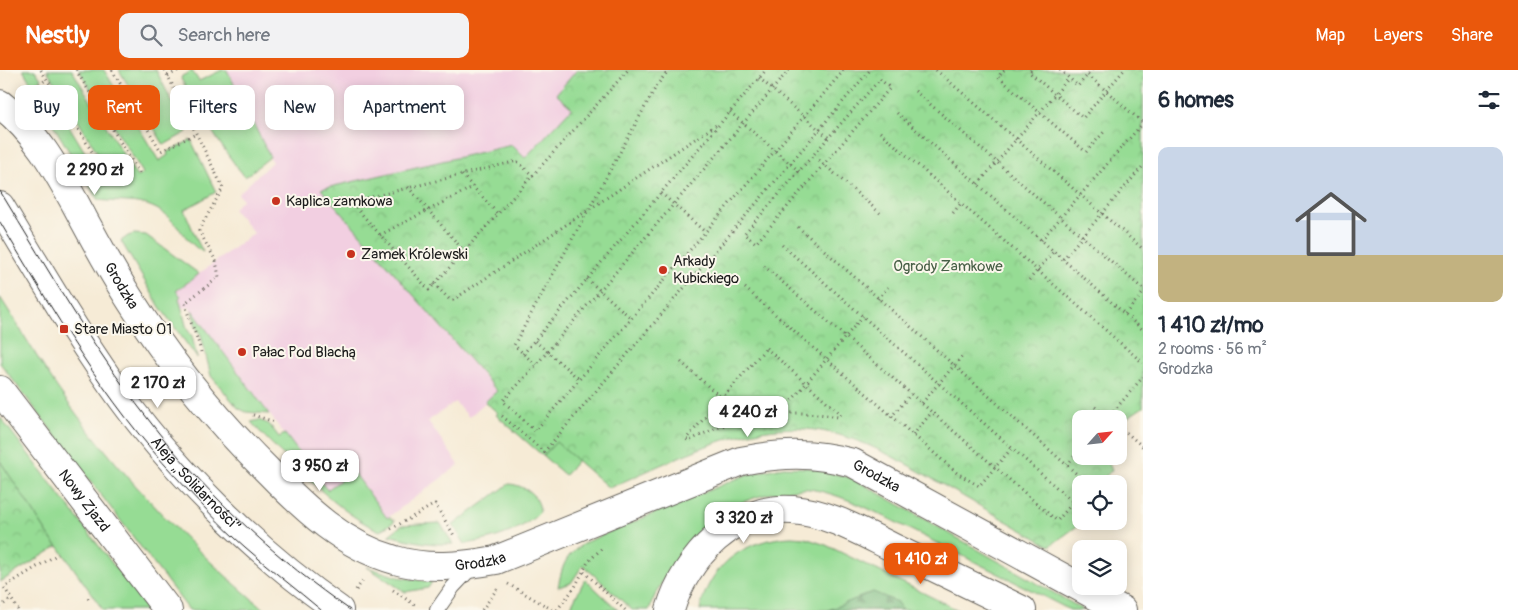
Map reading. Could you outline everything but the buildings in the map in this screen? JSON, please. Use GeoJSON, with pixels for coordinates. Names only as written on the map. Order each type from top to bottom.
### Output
{"type":"FeatureCollection","features":[{"type":"Feature","properties":{"kind":"main road","name":"Grodzka"},"geometry":{"type":"LineString","coordinates":[[0,104],[30,131],[54,166],[129,298],[172,361],[238,442],[314,516],[351,542],[366,550],[395,560],[419,565],[475,564],[496,560],[741,461],[773,455],[804,455],[832,458],[853,464],[1122,610]]}},
{"type":"Feature","properties":{"kind":"main road","name":"Aleja „Solidarności”"},"geometry":{"type":"LineString","coordinates":[[0,206],[71,323],[112,384],[182,470],[243,531],[286,569],[340,603]]}},
{"type":"Feature","properties":{"kind":"main road","name":"Nowy Zjazd"},"geometry":{"type":"LineString","coordinates":[[0,390],[168,610]]}},
{"type":"Feature","properties":{"kind":"main road"},"geometry":{"type":"LineString","coordinates":[[670,610],[680,582],[712,540],[727,529],[750,517],[775,510],[792,510],[838,521],[1022,610]]}},
{"type":"Feature","properties":{"kind":"lane"},"geometry":{"type":"LineString","coordinates":[[437,610],[453,587],[475,564]]}},
{"type":"Feature","properties":{"kind":"path"},"geometry":{"type":"LineString","coordinates":[[41,70],[110,182]]}},
{"type":"Feature","properties":{"kind":"path"},"geometry":{"type":"LineString","coordinates":[[76,70],[140,174]]}},
{"type":"Feature","properties":{"kind":"path"},"geometry":{"type":"LineString","coordinates":[[112,70],[160,151],[196,134]]}},
{"type":"Feature","properties":{"kind":"path"},"geometry":{"type":"LineString","coordinates":[[165,70],[223,188],[200,228],[200,232],[216,262],[219,277],[185,303],[191,326],[197,334],[202,355]]}},
{"type":"Feature","properties":{"kind":"path"},"geometry":{"type":"LineString","coordinates":[[168,76],[179,70]]}},
{"type":"Feature","properties":{"kind":"path"},"geometry":{"type":"LineString","coordinates":[[533,176],[517,161],[351,202],[429,290],[533,176],[628,70]]}},
{"type":"Feature","properties":{"kind":"path"},"geometry":{"type":"LineString","coordinates":[[523,354],[765,70]]}},
{"type":"Feature","properties":{"kind":"path"},"geometry":{"type":"LineString","coordinates":[[789,70],[503,401],[535,431],[844,70]]}},
{"type":"Feature","properties":{"kind":"path"},"geometry":{"type":"LineString","coordinates":[[502,416],[544,452],[870,70]]}},
{"type":"Feature","properties":{"kind":"path"},"geometry":{"type":"LineString","coordinates":[[936,70],[1143,250]]}},
{"type":"Feature","properties":{"kind":"path"},"geometry":{"type":"LineString","coordinates":[[1004,70],[998,77],[1086,152],[1104,132]]}},
{"type":"Feature","properties":{"kind":"path"},"geometry":{"type":"LineString","coordinates":[[1031,70],[1029,72],[1083,118],[1124,70]]}},
{"type":"Feature","properties":{"kind":"path"},"geometry":{"type":"LineString","coordinates":[[1060,70],[1078,86],[1092,70]]}},
{"type":"Feature","properties":{"kind":"path"},"geometry":{"type":"LineString","coordinates":[[536,365],[514,345],[657,85],[667,71]]}},
{"type":"Feature","properties":{"kind":"path"},"geometry":{"type":"LineString","coordinates":[[1041,240],[1143,123],[1088,75]]}},
{"type":"Feature","properties":{"kind":"path"},"geometry":{"type":"LineString","coordinates":[[759,78],[829,138]]}},
{"type":"Feature","properties":{"kind":"path"},"geometry":{"type":"LineString","coordinates":[[978,184],[1069,78]]}},
{"type":"Feature","properties":{"kind":"path"},"geometry":{"type":"LineString","coordinates":[[37,85],[47,79]]}},
{"type":"Feature","properties":{"kind":"path"},"geometry":{"type":"LineString","coordinates":[[880,79],[890,88],[756,243],[744,234],[829,138],[880,79]]}},
{"type":"Feature","properties":{"kind":"path"},"geometry":{"type":"LineString","coordinates":[[915,91],[1083,236],[1143,291],[1125,314]]}},
{"type":"Feature","properties":{"kind":"path"},"geometry":{"type":"LineString","coordinates":[[730,112],[800,172]]}},
{"type":"Feature","properties":{"kind":"path"},"geometry":{"type":"LineString","coordinates":[[897,113],[1143,330]]}},
{"type":"Feature","properties":{"kind":"path"},"geometry":{"type":"LineString","coordinates":[[434,284],[449,299],[453,300],[724,120]]}},
{"type":"Feature","properties":{"kind":"path"},"geometry":{"type":"LineString","coordinates":[[880,132],[1143,363]]}},
{"type":"Feature","properties":{"kind":"path"},"geometry":{"type":"LineString","coordinates":[[819,160],[881,214]]}},
{"type":"Feature","properties":{"kind":"path"},"geometry":{"type":"LineString","coordinates":[[1063,259],[1143,166]]}},
{"type":"Feature","properties":{"kind":"path"},"geometry":{"type":"LineString","coordinates":[[462,175],[498,214]]}},
{"type":"Feature","properties":{"kind":"path"},"geometry":{"type":"LineString","coordinates":[[380,236],[473,187]]}},
{"type":"Feature","properties":{"kind":"path"},"geometry":{"type":"LineString","coordinates":[[408,188],[464,251]]}},
{"type":"Feature","properties":{"kind":"path"},"geometry":{"type":"LineString","coordinates":[[661,193],[705,232]]}},
{"type":"Feature","properties":{"kind":"path"},"geometry":{"type":"LineString","coordinates":[[953,213],[961,203]]}},
{"type":"Feature","properties":{"kind":"path"},"geometry":{"type":"LineString","coordinates":[[798,227],[1078,475]]}},
{"type":"Feature","properties":{"kind":"path"},"geometry":{"type":"LineString","coordinates":[[782,245],[1072,501]]}},
{"type":"Feature","properties":{"kind":"path"},"geometry":{"type":"LineString","coordinates":[[1029,280],[1054,251]]}},
{"type":"Feature","properties":{"kind":"path"},"geometry":{"type":"LineString","coordinates":[[764,266],[1057,521],[1072,503]]}},
{"type":"Feature","properties":{"kind":"path"},"geometry":{"type":"LineString","coordinates":[[587,279],[631,318]]}},
{"type":"Feature","properties":{"kind":"path"},"geometry":{"type":"LineString","coordinates":[[878,299],[888,287]]}},
{"type":"Feature","properties":{"kind":"path"},"geometry":{"type":"LineString","coordinates":[[744,288],[957,473],[979,486],[1012,448]]}},
{"type":"Feature","properties":{"kind":"path"},"geometry":{"type":"LineString","coordinates":[[782,412],[863,316]]}},
{"type":"Feature","properties":{"kind":"path"},"geometry":{"type":"LineString","coordinates":[[535,340],[579,379]]}},
{"type":"Feature","properties":{"kind":"path"},"geometry":{"type":"LineString","coordinates":[[766,348],[806,384],[841,414],[838,417],[782,412],[744,418],[719,426],[689,441],[686,439],[766,348]]}},
{"type":"Feature","properties":{"kind":"path"},"geometry":{"type":"LineString","coordinates":[[922,403],[964,354]]}},
{"type":"Feature","properties":{"kind":"path"},"geometry":{"type":"LineString","coordinates":[[680,362],[744,418]]}},
{"type":"Feature","properties":{"kind":"path"},"geometry":{"type":"LineString","coordinates":[[1115,410],[1143,377]]}},
{"type":"Feature","properties":{"kind":"path"},"geometry":{"type":"LineString","coordinates":[[891,417],[911,394]]}},
{"type":"Feature","properties":{"kind":"path"},"geometry":{"type":"LineString","coordinates":[[1095,407],[1099,410]]}},
{"type":"Feature","properties":{"kind":"path"},"geometry":{"type":"LineString","coordinates":[[913,435],[932,412]]}},
{"type":"Feature","properties":{"kind":"path"},"geometry":{"type":"LineString","coordinates":[[1128,434],[1143,446]]}},
{"type":"Feature","properties":{"kind":"path"},"geometry":{"type":"LineString","coordinates":[[1067,465],[1072,459]]}},
{"type":"Feature","properties":{"kind":"path"},"geometry":{"type":"LineString","coordinates":[[399,523],[435,504],[458,542]]}},
{"type":"Feature","properties":{"kind":"path"},"geometry":{"type":"LineString","coordinates":[[18,610],[4,587],[58,554]]}},
{"type":"Feature","properties":{"kind":"path"},"geometry":{"type":"LineString","coordinates":[[517,591],[555,610],[575,587],[584,572],[625,610]]}},
{"type":"Feature","properties":{"kind":"path"},"geometry":{"type":"LineString","coordinates":[[340,603],[368,574]]}},
{"type":"Feature","properties":{"kind":"path"},"geometry":{"type":"LineString","coordinates":[[482,610],[494,592],[500,587]]}},
{"type":"Feature","properties":{"kind":"path"},"geometry":{"type":"LineString","coordinates":[[392,589],[415,605]]}},
{"type":"Feature","properties":{"kind":"path"},"geometry":{"type":"LineString","coordinates":[[0,607],[11,599]]}},
{"type":"Feature","properties":{"kind":"shaded area"},"geometry":{"type":"Polygon","coordinates":[[[227,70],[577,70],[556,94],[572,108],[525,158],[321,189],[497,392],[469,417],[455,402],[428,421],[459,465],[387,518],[353,472],[327,491],[189,307],[182,308],[176,291],[254,233],[233,209],[243,199],[238,194],[272,162],[255,127],[255,85],[234,85],[227,70]]]}},
{"type":"Feature","properties":{"kind":"green space"},"geometry":{"type":"Polygon","coordinates":[[[23,70],[35,70],[41,79],[32,85],[23,70]]]}},
{"type":"Feature","properties":{"kind":"green space"},"geometry":{"type":"Polygon","coordinates":[[[47,70],[72,70],[88,96],[88,130],[108,130],[137,177],[143,173],[116,130],[140,130],[159,161],[168,155],[167,152],[191,140],[216,192],[184,210],[203,252],[164,214],[156,209],[138,203],[98,200],[56,130],[71,130],[105,185],[116,183],[78,121],[78,85],[56,85],[47,70]]]}},
{"type":"Feature","properties":{"kind":"green space"},"geometry":{"type":"Polygon","coordinates":[[[79,70],[104,70],[113,85],[88,85],[79,70]]]}},
{"type":"Feature","properties":{"kind":"green space"},"geometry":{"type":"Polygon","coordinates":[[[119,70],[156,70],[170,98],[170,130],[186,130],[187,132],[164,145],[155,130],[160,130],[160,85],[128,85],[119,70]]]}},
{"type":"Feature","properties":{"kind":"green space"},"geometry":{"type":"Polygon","coordinates":[[[222,70],[227,70],[234,85],[184,85],[181,79],[182,76],[192,71],[199,81],[222,70]]]}},
{"type":"Feature","properties":{"kind":"green space","name":"Ogrody Zamkowe"},"geometry":{"type":"Polygon","coordinates":[[[577,70],[1143,70],[1143,407],[1128,417],[1128,410],[1072,410],[1072,465],[1110,465],[1112,470],[1107,475],[1072,475],[1072,530],[1050,546],[876,448],[853,439],[805,429],[778,429],[733,437],[679,457],[609,488],[556,442],[543,456],[496,415],[498,413],[485,402],[497,391],[321,189],[512,145],[525,158],[572,108],[556,94],[577,70]]]}},
{"type":"Feature","properties":{"kind":"green space"},"geometry":{"type":"Polygon","coordinates":[[[255,127],[270,157],[245,177],[211,130],[255,130],[255,127]]]}},
{"type":"Feature","properties":{"kind":"green space"},"geometry":{"type":"Polygon","coordinates":[[[134,234],[146,235],[199,274],[176,291],[181,296],[179,298],[187,329],[192,336],[197,358],[160,307],[121,241],[134,234]]]}},
{"type":"Feature","properties":{"kind":"green space"},"geometry":{"type":"Polygon","coordinates":[[[0,297],[57,387],[111,458],[185,537],[265,610],[189,610],[0,363],[0,297]]]}},
{"type":"Feature","properties":{"kind":"green space"},"geometry":{"type":"Polygon","coordinates":[[[192,310],[269,414],[246,412],[238,408],[211,376],[201,335],[196,327],[192,310]]]}},
{"type":"Feature","properties":{"kind":"green space"},"geometry":{"type":"Polygon","coordinates":[[[0,417],[148,610],[103,610],[58,546],[53,542],[0,461],[0,417]]]}},
{"type":"Feature","properties":{"kind":"green space"},"geometry":{"type":"Polygon","coordinates":[[[259,420],[269,424],[279,437],[285,434],[327,490],[353,471],[387,518],[389,517],[395,521],[380,531],[349,513],[303,474],[251,422],[259,420]]]}},
{"type":"Feature","properties":{"kind":"green space"},"geometry":{"type":"Polygon","coordinates":[[[570,425],[592,444],[565,475],[543,456],[570,425]]]}},
{"type":"Feature","properties":{"kind":"green space"},"geometry":{"type":"Polygon","coordinates":[[[0,461],[53,542],[58,546],[0,582],[0,461]]]}},
{"type":"Feature","properties":{"kind":"green space"},"geometry":{"type":"Polygon","coordinates":[[[784,467],[810,468],[852,478],[1084,610],[1070,610],[881,515],[853,502],[810,489],[798,489],[761,496],[743,502],[712,520],[699,531],[676,560],[659,588],[649,610],[632,610],[583,565],[571,583],[558,587],[569,556],[586,542],[748,474],[784,467]]]}},
{"type":"Feature","properties":{"kind":"green space"},"geometry":{"type":"Polygon","coordinates":[[[509,484],[530,492],[537,501],[540,512],[515,530],[485,540],[465,544],[453,525],[509,484]]]}},
{"type":"Feature","properties":{"kind":"green space"},"geometry":{"type":"Polygon","coordinates":[[[440,523],[453,544],[420,542],[389,535],[402,525],[440,523]]]}},
{"type":"Feature","properties":{"kind":"green space"},"geometry":{"type":"Polygon","coordinates":[[[791,537],[805,538],[826,545],[958,610],[700,610],[712,579],[732,557],[759,543],[791,537]]]}},
{"type":"Feature","properties":{"kind":"green space"},"geometry":{"type":"Polygon","coordinates":[[[367,567],[398,577],[432,582],[428,588],[405,592],[367,567]]]}},
{"type":"Feature","properties":{"kind":"green space"},"geometry":{"type":"Polygon","coordinates":[[[585,579],[618,610],[569,610],[585,579]]]}},
{"type":"Feature","properties":{"kind":"green space"},"geometry":{"type":"Polygon","coordinates":[[[873,592],[897,602],[902,610],[828,610],[873,592]]]}},
{"type":"Feature","properties":{"kind":"tram line"},"geometry":{"type":"LineString","coordinates":[[0,191],[95,344],[158,432],[201,481],[248,528],[297,571],[350,610]]}},
{"type":"Feature","properties":{"kind":"tram line"},"geometry":{"type":"LineString","coordinates":[[0,222],[81,354],[126,418],[150,448],[227,531],[321,610]]}},
{"type":"Feature","properties":{"kind":"place","name":"Kaplica zamkowa"},"geometry":{"type":"Point","coordinates":[276,201]}},
{"type":"Feature","properties":{"kind":"place","name":"Zamek Królewski"},"geometry":{"type":"Point","coordinates":[351,254]}},
{"type":"Feature","properties":{"kind":"place","name":"Arkady Kubickiego"},"geometry":{"type":"Point","coordinates":[663,270]}},
{"type":"Feature","properties":{"kind":"place","name":"Stare Miasto 01"},"geometry":{"type":"Point","coordinates":[64,329]}},
{"type":"Feature","properties":{"kind":"place","name":"Pałac Pod Blachą"},"geometry":{"type":"Point","coordinates":[242,352]}}]}
